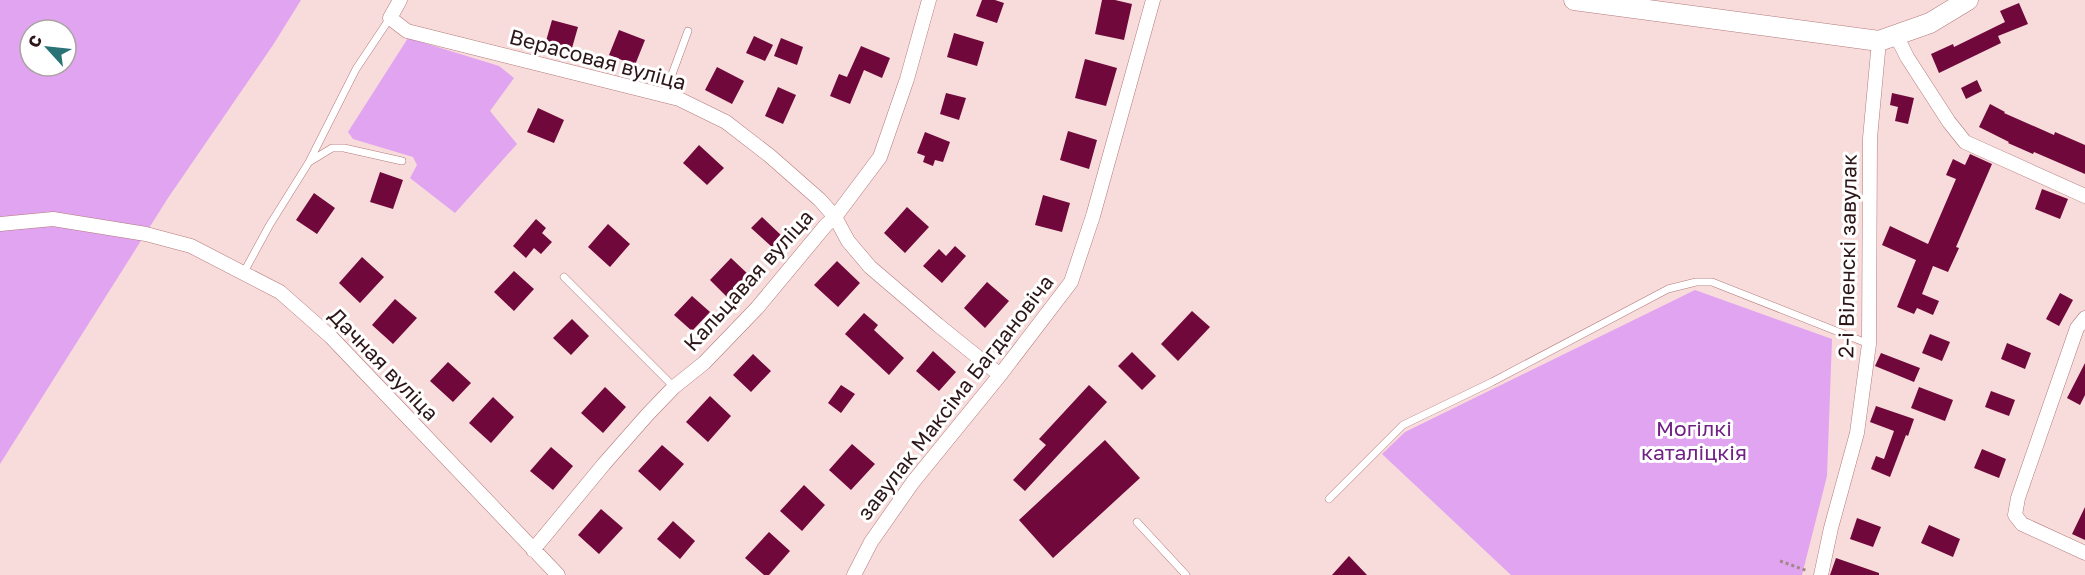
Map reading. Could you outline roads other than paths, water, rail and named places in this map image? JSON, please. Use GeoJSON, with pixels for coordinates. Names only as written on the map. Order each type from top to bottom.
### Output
{"type":"FeatureCollection","features":[{"type":"Feature","properties":{"kind":"street"},"geometry":{"type":"LineString","coordinates":[[390,18],[400,0]]}},
{"type":"Feature","properties":{"kind":"street","name":"Кальцавая вуліца"},"geometry":{"type":"LineString","coordinates":[[533,549],[604,464],[674,387],[704,363],[749,316],[835,217],[880,157],[907,79],[930,0]]}},
{"type":"Feature","properties":{"kind":"street","name":"завулак Максіма Багдановіча"},"geometry":{"type":"LineString","coordinates":[[854,575],[871,542],[913,482],[1000,375],[1071,282],[1093,216],[1153,0]]}},
{"type":"Feature","properties":{"kind":"street"},"geometry":{"type":"LineString","coordinates":[[1574,0],[1888,38],[1930,23],[1968,0]]}},
{"type":"Feature","properties":{"kind":"street","name":"Верасовая вуліца"},"geometry":{"type":"LineString","coordinates":[[390,18],[407,31],[679,99],[726,122],[770,156],[820,200],[835,217],[848,240],[870,267],[1000,375]]}},
{"type":"Feature","properties":{"kind":"street"},"geometry":{"type":"LineString","coordinates":[[1888,38],[1907,57],[1949,122],[1965,141],[2085,196]]}},
{"type":"Feature","properties":{"kind":"street","name":"2-і Віленскі завулак"},"geometry":{"type":"LineString","coordinates":[[1821,575],[1831,528],[1857,433],[1869,344],[1870,138],[1888,38]]}},
{"type":"Feature","properties":{"kind":"street","name":"Дачная вуліца"},"geometry":{"type":"LineString","coordinates":[[0,224],[54,219],[146,234],[191,246],[279,292],[331,337],[558,575]]}},
{"type":"Feature","properties":{"kind":"street"},"geometry":{"type":"LineString","coordinates":[[2085,318],[2077,328],[2018,498],[2015,515],[2022,524],[2085,553]]}},
{"type":"Feature","properties":{"kind":"lane"},"geometry":{"type":"LineString","coordinates":[[244,273],[269,226],[309,162],[356,69],[390,18]]}},
{"type":"Feature","properties":{"kind":"lane"},"geometry":{"type":"LineString","coordinates":[[664,96],[688,31]]}},
{"type":"Feature","properties":{"kind":"lane"},"geometry":{"type":"LineString","coordinates":[[309,162],[332,148],[344,148],[402,161]]}},
{"type":"Feature","properties":{"kind":"lane"},"geometry":{"type":"LineString","coordinates":[[564,277],[674,387]]}},
{"type":"Feature","properties":{"kind":"lane"},"geometry":{"type":"LineString","coordinates":[[1329,499],[1403,424],[1492,382],[1668,289],[1696,282],[1712,282],[1869,344]]}},
{"type":"Feature","properties":{"kind":"lane"},"geometry":{"type":"LineString","coordinates":[[1137,522],[1186,575]]}},
{"type":"Feature","properties":{"kind":"park label","name":"Могілкі каталіцкія"},"geometry":{"type":"Point","coordinates":[1694,440]}}]}
